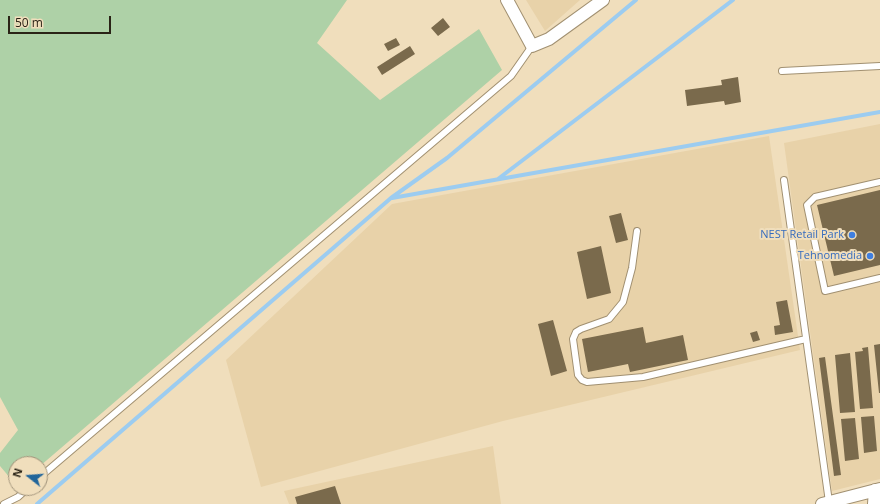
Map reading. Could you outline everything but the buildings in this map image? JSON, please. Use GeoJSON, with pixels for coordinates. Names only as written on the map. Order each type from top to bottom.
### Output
{"type":"FeatureCollection","features":[{"type":"Feature","properties":{"kind":"street"},"geometry":{"type":"LineString","coordinates":[[507,0],[532,46],[549,39],[603,0]]}},
{"type":"Feature","properties":{"kind":"street"},"geometry":{"type":"LineString","coordinates":[[825,503],[877,490],[874,504]]}},
{"type":"Feature","properties":{"kind":"lane"},"geometry":{"type":"LineString","coordinates":[[48,470],[511,76],[532,46]]}},
{"type":"Feature","properties":{"kind":"lane"},"geometry":{"type":"LineString","coordinates":[[782,71],[880,66]]}},
{"type":"Feature","properties":{"kind":"lane"},"geometry":{"type":"LineString","coordinates":[[784,180],[806,339],[825,503]]}},
{"type":"Feature","properties":{"kind":"lane"},"geometry":{"type":"LineString","coordinates":[[880,182],[815,197],[807,205],[825,291],[880,278]]}},
{"type":"Feature","properties":{"kind":"lane"},"geometry":{"type":"LineString","coordinates":[[637,231],[632,268],[623,302],[609,319],[581,329],[576,332],[573,339],[578,375],[582,380],[587,382],[643,376],[806,339]]}},
{"type":"Feature","properties":{"kind":"lane"},"geometry":{"type":"LineString","coordinates":[[4,504],[19,496]]}},
{"type":"Feature","properties":{"kind":"shaded area"},"geometry":{"type":"Polygon","coordinates":[[[526,0],[580,0],[545,31],[526,0]]]}},
{"type":"Feature","properties":{"kind":"shaded area"},"geometry":{"type":"Polygon","coordinates":[[[880,124],[880,479],[832,491],[784,143],[880,124]]]}},
{"type":"Feature","properties":{"kind":"shaded area"},"geometry":{"type":"Polygon","coordinates":[[[769,136],[800,350],[503,421],[261,487],[226,360],[392,204],[769,136]]]}},
{"type":"Feature","properties":{"kind":"shaded area"},"geometry":{"type":"Polygon","coordinates":[[[493,446],[501,504],[289,504],[284,491],[493,446]]]}},
{"type":"Feature","properties":{"kind":"green space"},"geometry":{"type":"Polygon","coordinates":[[[0,0],[347,0],[317,43],[380,100],[479,29],[502,70],[48,459],[48,456],[8,456],[8,476],[0,466],[0,453],[18,430],[0,397],[0,0]]]}},
{"type":"Feature","properties":{"kind":"waterway"},"geometry":{"type":"LineString","coordinates":[[37,504],[391,198],[447,158],[636,0]]}},
{"type":"Feature","properties":{"kind":"waterway"},"geometry":{"type":"LineString","coordinates":[[498,179],[733,0]]}},
{"type":"Feature","properties":{"kind":"waterway"},"geometry":{"type":"LineString","coordinates":[[392,198],[880,112]]}},
{"type":"Feature","properties":{"kind":"place","name":"NEST Retail Park"},"geometry":{"type":"Point","coordinates":[852,235]}},
{"type":"Feature","properties":{"kind":"place","name":"Tehnomedia"},"geometry":{"type":"Point","coordinates":[870,256]}}]}
